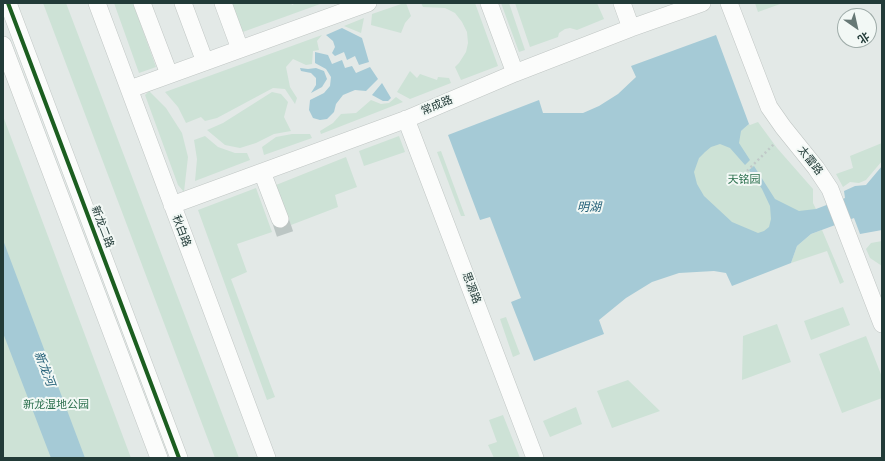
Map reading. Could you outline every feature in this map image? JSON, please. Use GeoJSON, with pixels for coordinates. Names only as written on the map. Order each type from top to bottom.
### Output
{"type":"FeatureCollection","features":[{"type":"Feature","properties":{"kind":"street","name":"新龙二路"},"geometry":{"type":"LineString","coordinates":[[8,3],[179,458]]}},
{"type":"Feature","properties":{"kind":"street","name":"秋白路"},"geometry":{"type":"LineString","coordinates":[[98,3],[267,458]]}},
{"type":"Feature","properties":{"kind":"street"},"geometry":{"type":"LineString","coordinates":[[142,3],[169,74]]}},
{"type":"Feature","properties":{"kind":"street"},"geometry":{"type":"LineString","coordinates":[[183,3],[205,62]]}},
{"type":"Feature","properties":{"kind":"street"},"geometry":{"type":"LineString","coordinates":[[223,3],[240,49]]}},
{"type":"Feature","properties":{"kind":"street"},"geometry":{"type":"LineString","coordinates":[[130,89],[368,3]]}},
{"type":"Feature","properties":{"kind":"street"},"geometry":{"type":"LineString","coordinates":[[489,3],[515,73]]}},
{"type":"Feature","properties":{"kind":"street"},"geometry":{"type":"LineString","coordinates":[[622,3],[631,28]]}},
{"type":"Feature","properties":{"kind":"street","name":"常成路"},"geometry":{"type":"LineString","coordinates":[[172,205],[406,118],[515,73],[631,28],[702,3]]}},
{"type":"Feature","properties":{"kind":"street","name":"太雷路"},"geometry":{"type":"LineString","coordinates":[[729,3],[769,107],[816,168],[830,189],[882,324]]}},
{"type":"Feature","properties":{"kind":"street"},"geometry":{"type":"LineString","coordinates":[[3,45],[158,458]]}},
{"type":"Feature","properties":{"kind":"street","name":"思源路"},"geometry":{"type":"LineString","coordinates":[[406,118],[535,458]]}},
{"type":"Feature","properties":{"kind":"street"},"geometry":{"type":"LineString","coordinates":[[262,172],[280,219]]}},
{"type":"Feature","properties":{"kind":"path"},"geometry":{"type":"LineString","coordinates":[[740,178],[787,132]]}},
{"type":"Feature","properties":{"kind":"green space"},"geometry":{"type":"Polygon","coordinates":[[[43,3],[66,3],[239,458],[215,458],[43,3]]]}},
{"type":"Feature","properties":{"kind":"green space"},"geometry":{"type":"Polygon","coordinates":[[[114,3],[133,3],[156,67],[139,73],[114,3]]]}},
{"type":"Feature","properties":{"kind":"green space"},"geometry":{"type":"Polygon","coordinates":[[[229,3],[291,3],[292,5],[296,3],[323,3],[240,33],[229,3]]]}},
{"type":"Feature","properties":{"kind":"green space"},"geometry":{"type":"Polygon","coordinates":[[[406,3],[411,16],[405,23],[401,33],[371,25],[372,14],[406,3]]]}},
{"type":"Feature","properties":{"kind":"green space"},"geometry":{"type":"Polygon","coordinates":[[[421,3],[475,3],[498,66],[461,80],[455,67],[466,52],[468,43],[467,32],[462,22],[455,13],[445,8],[423,7],[421,3]]]}},
{"type":"Feature","properties":{"kind":"green space"},"geometry":{"type":"Polygon","coordinates":[[[501,3],[509,3],[525,50],[519,52],[501,3]]]}},
{"type":"Feature","properties":{"kind":"green space"},"geometry":{"type":"Polygon","coordinates":[[[515,3],[597,3],[604,19],[577,30],[570,28],[565,29],[559,33],[558,37],[530,47],[515,3]]]}},
{"type":"Feature","properties":{"kind":"green space"},"geometry":{"type":"Polygon","coordinates":[[[755,3],[783,3],[758,12],[755,3]]]}},
{"type":"Feature","properties":{"kind":"green space"},"geometry":{"type":"Polygon","coordinates":[[[364,18],[361,33],[344,26],[364,18]]]}},
{"type":"Feature","properties":{"kind":"green space"},"geometry":{"type":"Polygon","coordinates":[[[322,35],[317,41],[319,50],[313,51],[312,64],[306,65],[293,59],[286,67],[290,87],[297,98],[295,104],[285,89],[273,88],[217,118],[205,121],[201,117],[186,123],[178,107],[165,92],[322,35]]]}},
{"type":"Feature","properties":{"kind":"green space"},"geometry":{"type":"Polygon","coordinates":[[[410,71],[417,78],[420,74],[437,80],[438,77],[449,78],[451,83],[410,99],[397,92],[410,71]]]}},
{"type":"Feature","properties":{"kind":"green space"},"geometry":{"type":"Polygon","coordinates":[[[149,91],[166,108],[182,133],[188,157],[184,192],[178,185],[145,95],[149,91]]]}},
{"type":"Feature","properties":{"kind":"green space"},"geometry":{"type":"Polygon","coordinates":[[[272,92],[281,94],[288,102],[284,117],[291,131],[274,134],[256,143],[240,148],[225,145],[207,130],[223,123],[272,92]]]}},
{"type":"Feature","properties":{"kind":"green space"},"geometry":{"type":"Polygon","coordinates":[[[396,97],[403,102],[321,134],[320,131],[333,123],[341,114],[356,113],[371,100],[381,104],[389,103],[396,97]]]}},
{"type":"Feature","properties":{"kind":"green space","name":"新龙湿地公园"},"geometry":{"type":"Polygon","coordinates":[[[3,116],[131,458],[3,458],[3,116]]]}},
{"type":"Feature","properties":{"kind":"green space","name":"天铭园"},"geometry":{"type":"Polygon","coordinates":[[[758,122],[777,148],[813,189],[813,203],[816,209],[760,244],[694,196],[686,170],[705,147],[741,131],[749,124],[758,122]]]}},
{"type":"Feature","properties":{"kind":"green space"},"geometry":{"type":"Polygon","coordinates":[[[292,134],[310,134],[312,138],[264,155],[262,147],[276,137],[292,134]]]}},
{"type":"Feature","properties":{"kind":"green space"},"geometry":{"type":"Polygon","coordinates":[[[205,136],[218,147],[235,153],[247,153],[250,160],[195,181],[197,159],[194,140],[205,136]]]}},
{"type":"Feature","properties":{"kind":"green space"},"geometry":{"type":"Polygon","coordinates":[[[399,136],[405,152],[364,166],[359,151],[399,136]]]}},
{"type":"Feature","properties":{"kind":"green space"},"geometry":{"type":"Polygon","coordinates":[[[882,143],[882,161],[866,180],[859,183],[850,182],[843,187],[836,174],[853,168],[850,156],[882,143]]]}},
{"type":"Feature","properties":{"kind":"green space"},"geometry":{"type":"Polygon","coordinates":[[[441,151],[465,216],[461,216],[437,152],[441,151]]]}},
{"type":"Feature","properties":{"kind":"green space"},"geometry":{"type":"Polygon","coordinates":[[[346,157],[357,187],[335,195],[338,207],[291,225],[276,185],[346,157]]]}},
{"type":"Feature","properties":{"kind":"green space"},"geometry":{"type":"Polygon","coordinates":[[[256,188],[272,232],[237,244],[247,272],[231,279],[275,397],[267,400],[198,210],[256,188]]]}},
{"type":"Feature","properties":{"kind":"green space"},"geometry":{"type":"Polygon","coordinates":[[[822,230],[844,282],[840,284],[827,251],[791,263],[797,246],[811,234],[822,230]]]}},
{"type":"Feature","properties":{"kind":"green space"},"geometry":{"type":"Polygon","coordinates":[[[882,241],[882,266],[870,258],[866,249],[871,243],[882,241]]]}},
{"type":"Feature","properties":{"kind":"green space"},"geometry":{"type":"Polygon","coordinates":[[[843,307],[850,325],[811,340],[804,321],[843,307]]]}},
{"type":"Feature","properties":{"kind":"green space"},"geometry":{"type":"Polygon","coordinates":[[[506,317],[520,354],[513,357],[500,319],[506,317]]]}},
{"type":"Feature","properties":{"kind":"green space"},"geometry":{"type":"Polygon","coordinates":[[[777,324],[791,362],[742,380],[743,336],[777,324]]]}},
{"type":"Feature","properties":{"kind":"green space"},"geometry":{"type":"Polygon","coordinates":[[[866,336],[882,377],[882,398],[842,413],[819,354],[866,336]]]}},
{"type":"Feature","properties":{"kind":"green space"},"geometry":{"type":"Polygon","coordinates":[[[628,380],[660,411],[612,428],[597,391],[628,380]]]}},
{"type":"Feature","properties":{"kind":"green space"},"geometry":{"type":"Polygon","coordinates":[[[576,407],[582,424],[550,437],[543,421],[576,407]]]}},
{"type":"Feature","properties":{"kind":"green space"},"geometry":{"type":"Polygon","coordinates":[[[503,415],[520,458],[494,458],[488,445],[497,442],[489,420],[503,415]]]}},
{"type":"Feature","properties":{"kind":"water"},"geometry":{"type":"Polygon","coordinates":[[[342,28],[362,38],[369,62],[359,65],[355,56],[347,60],[344,52],[335,56],[332,53],[335,47],[333,41],[326,35],[342,28]]]}},
{"type":"Feature","properties":{"kind":"water","name":"明湖"},"geometry":{"type":"Polygon","coordinates":[[[716,35],[749,124],[741,131],[739,143],[750,160],[745,165],[730,148],[720,144],[711,147],[699,158],[694,172],[697,184],[704,196],[732,222],[758,233],[769,227],[771,219],[770,206],[762,189],[749,170],[754,166],[775,199],[799,211],[816,209],[845,198],[844,191],[855,186],[866,185],[882,166],[882,230],[860,234],[854,218],[811,234],[797,246],[791,263],[732,286],[726,273],[714,271],[679,273],[652,282],[626,298],[599,320],[604,334],[534,361],[511,302],[521,298],[490,217],[480,220],[448,135],[539,100],[543,113],[583,113],[599,106],[618,94],[636,77],[631,66],[716,35]]]}},
{"type":"Feature","properties":{"kind":"water"},"geometry":{"type":"Polygon","coordinates":[[[315,52],[328,55],[332,64],[342,60],[345,68],[352,66],[356,73],[370,67],[378,79],[366,91],[355,90],[343,95],[336,104],[334,112],[327,119],[320,120],[313,118],[309,110],[310,100],[324,93],[330,86],[331,77],[326,69],[315,63],[315,52]]]}},
{"type":"Feature","properties":{"kind":"water"},"geometry":{"type":"Polygon","coordinates":[[[300,68],[316,68],[324,71],[327,79],[322,87],[311,93],[316,85],[316,78],[311,73],[301,71],[300,68]]]}},
{"type":"Feature","properties":{"kind":"water"},"geometry":{"type":"Polygon","coordinates":[[[382,83],[391,98],[388,101],[383,101],[372,95],[382,83]]]}},
{"type":"Feature","properties":{"kind":"water","name":"新龙河"},"geometry":{"type":"Polygon","coordinates":[[[3,240],[85,458],[51,458],[3,333],[3,240]]]}},
{"type":"Feature","properties":{"kind":"tunnel"},"geometry":{"type":"LineString","coordinates":[[280,219],[285,234]]}},
{"type":"Feature","properties":{"kind":"cycle path"},"geometry":{"type":"LineString","coordinates":[[8,3],[179,458]]}}]}
